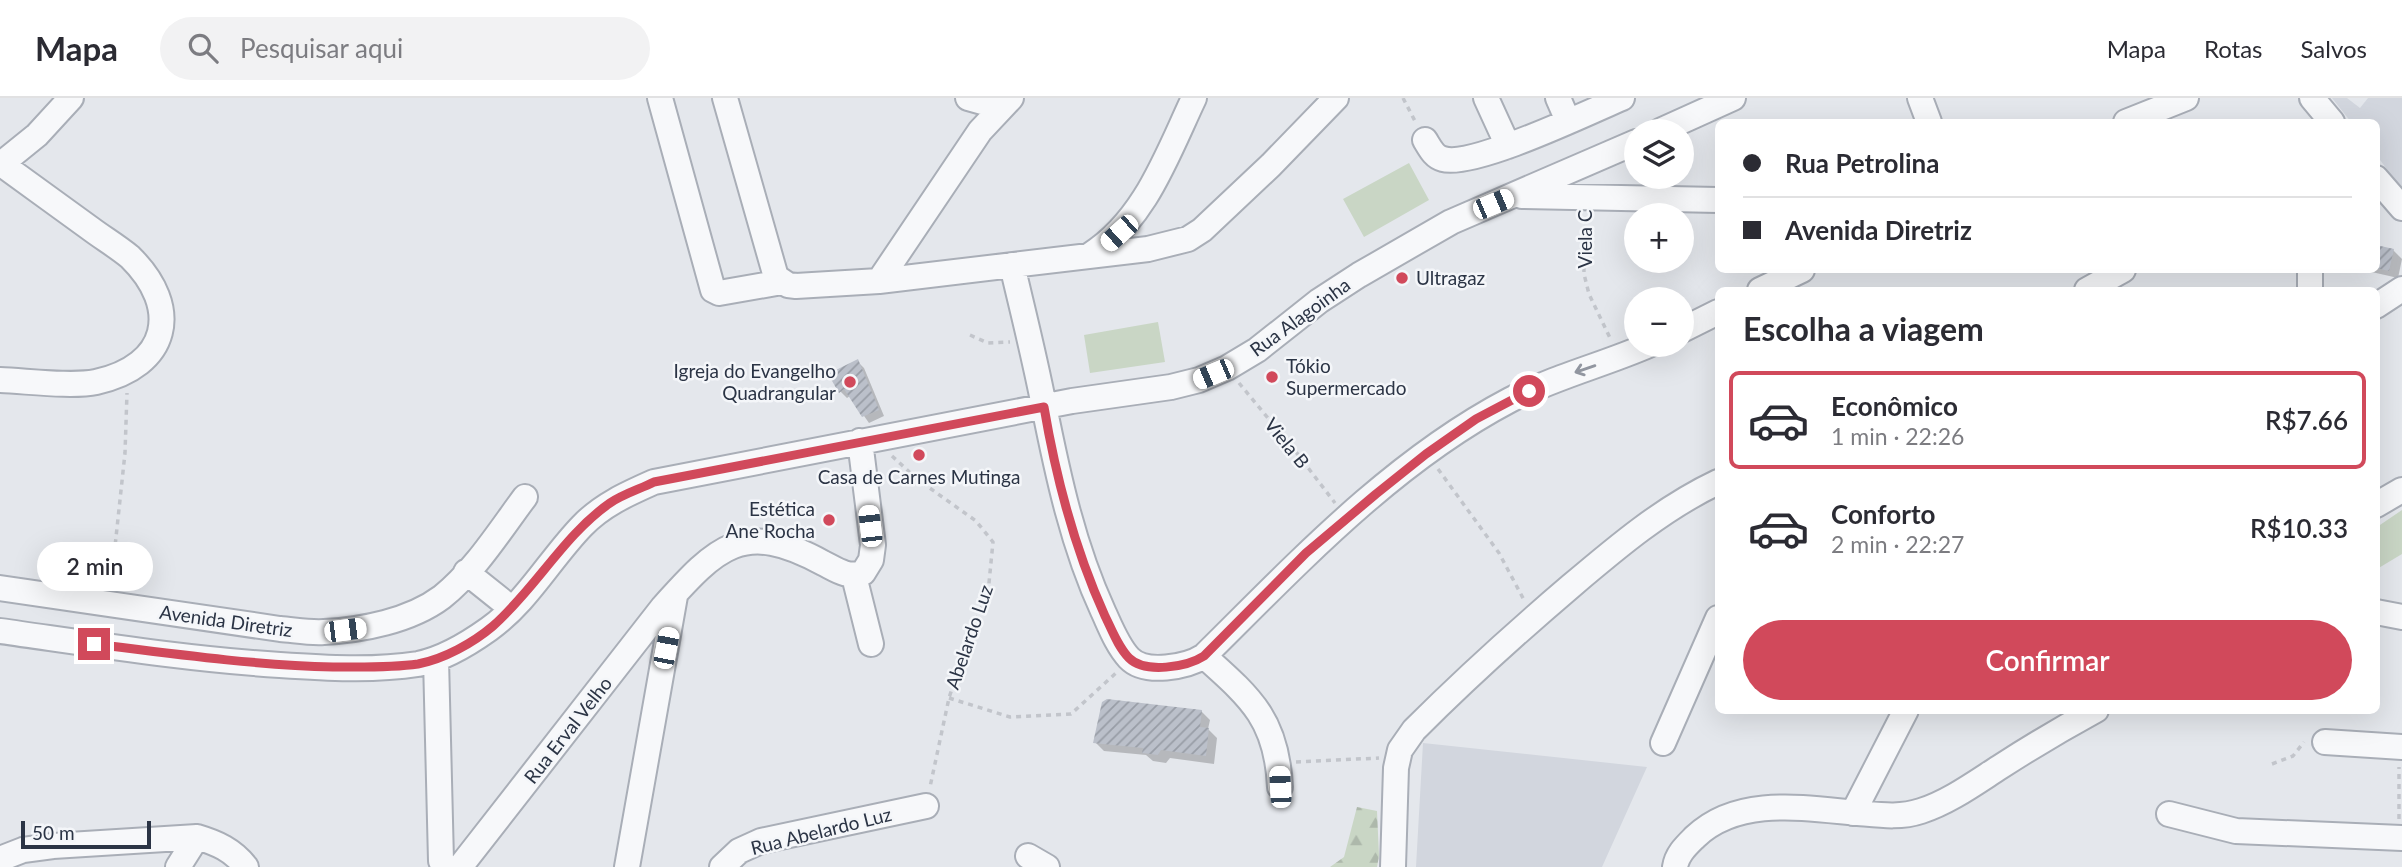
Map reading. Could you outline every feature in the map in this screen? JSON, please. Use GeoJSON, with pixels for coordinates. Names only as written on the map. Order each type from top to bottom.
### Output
{"type":"FeatureCollection","features":[{"type":"Feature","properties":{"kind":"street"},"geometry":{"type":"LineString","coordinates":[[0,380],[94,383],[128,373],[149,355],[162,329],[160,305],[152,283],[128,256],[1,164],[37,135],[71,98]]}},
{"type":"Feature","properties":{"kind":"street"},"geometry":{"type":"LineString","coordinates":[[660,98],[713,290],[719,293],[782,282]]}},
{"type":"Feature","properties":{"kind":"street"},"geometry":{"type":"LineString","coordinates":[[725,98],[776,277],[796,286],[879,281],[1149,249],[1188,239],[1221,214],[1336,98]]}},
{"type":"Feature","properties":{"kind":"street"},"geometry":{"type":"LineString","coordinates":[[968,98],[1006,102]]}},
{"type":"Feature","properties":{"kind":"street"},"geometry":{"type":"LineString","coordinates":[[1090,255],[1104,246],[1135,214],[1158,175],[1194,98]]}},
{"type":"Feature","properties":{"kind":"street"},"geometry":{"type":"LineString","coordinates":[[1486,98],[1507,146]]}},
{"type":"Feature","properties":{"kind":"street"},"geometry":{"type":"LineString","coordinates":[[1425,141],[1441,159],[1469,159],[1507,146],[1563,109],[1622,98]]}},
{"type":"Feature","properties":{"kind":"street"},"geometry":{"type":"LineString","coordinates":[[1687,119],[1733,98]]}},
{"type":"Feature","properties":{"kind":"street"},"geometry":{"type":"LineString","coordinates":[[1920,98],[1928,119]]}},
{"type":"Feature","properties":{"kind":"street"},"geometry":{"type":"LineString","coordinates":[[2134,119],[2186,98]]}},
{"type":"Feature","properties":{"kind":"street"},"geometry":{"type":"LineString","coordinates":[[2312,98],[2330,119]]}},
{"type":"Feature","properties":{"kind":"street"},"geometry":{"type":"LineString","coordinates":[[879,281],[980,131],[1006,102]]}},
{"type":"Feature","properties":{"kind":"street","name":"Rua Alagoinha"},"geometry":{"type":"LineString","coordinates":[[866,440],[1199,380],[1227,368],[1257,350],[1319,301],[1451,222],[1624,147]]}},
{"type":"Feature","properties":{"kind":"street"},"geometry":{"type":"LineString","coordinates":[[2380,183],[2402,208]]}},
{"type":"Feature","properties":{"kind":"street"},"geometry":{"type":"LineString","coordinates":[[1514,195],[1715,200]]}},
{"type":"Feature","properties":{"kind":"street"},"geometry":{"type":"LineString","coordinates":[[2380,209],[2402,208]]}},
{"type":"Feature","properties":{"kind":"street"},"geometry":{"type":"LineString","coordinates":[[1012,265],[1065,503],[1084,566],[1115,638],[1130,660],[1146,665],[1170,668],[1195,662],[1204,656],[1282,577],[1346,519],[1426,454],[1476,419],[1546,384],[1624,356]]}},
{"type":"Feature","properties":{"kind":"street"},"geometry":{"type":"LineString","coordinates":[[1766,287],[1796,273]]}},
{"type":"Feature","properties":{"kind":"street"},"geometry":{"type":"LineString","coordinates":[[2093,287],[2119,273]]}},
{"type":"Feature","properties":{"kind":"street"},"geometry":{"type":"LineString","coordinates":[[2380,303],[2402,289]]}},
{"type":"Feature","properties":{"kind":"street"},"geometry":{"type":"LineString","coordinates":[[1694,324],[1715,314]]}},
{"type":"Feature","properties":{"kind":"street"},"geometry":{"type":"LineString","coordinates":[[866,440],[873,545],[871,560],[863,573],[854,576],[871,644]]}},
{"type":"Feature","properties":{"kind":"street","name":"Avenida Diretriz"},"geometry":{"type":"LineString","coordinates":[[0,631],[241,662],[368,667],[418,664],[462,647],[491,627],[511,608],[582,526],[612,501],[654,482],[866,440]]}},
{"type":"Feature","properties":{"kind":"street"},"geometry":{"type":"LineString","coordinates":[[1393,867],[1398,757],[1414,730],[1534,618],[1637,532],[1673,506],[1715,484]]}},
{"type":"Feature","properties":{"kind":"street"},"geometry":{"type":"LineString","coordinates":[[2380,503],[2402,490]]}},
{"type":"Feature","properties":{"kind":"street","name":"Avenida Diretriz"},"geometry":{"type":"LineString","coordinates":[[0,588],[280,629],[322,632],[368,627],[411,613],[442,597],[466,572],[525,497]]}},
{"type":"Feature","properties":{"kind":"street","name":"Rua Erval Velho"},"geometry":{"type":"LineString","coordinates":[[460,867],[676,593],[695,571],[718,552],[760,540],[781,543],[841,573],[854,576]]}},
{"type":"Feature","properties":{"kind":"street"},"geometry":{"type":"LineString","coordinates":[[466,572],[511,608]]}},
{"type":"Feature","properties":{"kind":"street"},"geometry":{"type":"LineString","coordinates":[[626,867],[676,593]]}},
{"type":"Feature","properties":{"kind":"street"},"geometry":{"type":"LineString","coordinates":[[2380,613],[2402,617]]}},
{"type":"Feature","properties":{"kind":"street"},"geometry":{"type":"LineString","coordinates":[[1663,743],[1715,625]]}},
{"type":"Feature","properties":{"kind":"street"},"geometry":{"type":"LineString","coordinates":[[1204,656],[1246,694],[1262,715],[1272,738],[1280,775]]}},
{"type":"Feature","properties":{"kind":"street"},"geometry":{"type":"LineString","coordinates":[[436,659],[441,861],[444,867]]}},
{"type":"Feature","properties":{"kind":"street"},"geometry":{"type":"LineString","coordinates":[[1853,813],[1904,714]]}},
{"type":"Feature","properties":{"kind":"street"},"geometry":{"type":"LineString","coordinates":[[1675,867],[1676,858],[1701,832],[1719,820],[1740,813],[1765,808],[1801,808],[1891,817],[1923,810],[2089,714]]}},
{"type":"Feature","properties":{"kind":"street"},"geometry":{"type":"LineString","coordinates":[[2325,742],[2401,747]]}},
{"type":"Feature","properties":{"kind":"street","name":"Rua Abelardo Luz"},"geometry":{"type":"LineString","coordinates":[[722,867],[739,851],[761,841],[926,806]]}},
{"type":"Feature","properties":{"kind":"street"},"geometry":{"type":"LineString","coordinates":[[2169,814],[2236,831],[2400,838]]}},
{"type":"Feature","properties":{"kind":"street"},"geometry":{"type":"LineString","coordinates":[[178,867],[197,837]]}},
{"type":"Feature","properties":{"kind":"street"},"geometry":{"type":"LineString","coordinates":[[0,859],[23,850],[53,846],[197,837],[219,844],[238,857],[246,867]]}},
{"type":"Feature","properties":{"kind":"path"},"geometry":{"type":"LineString","coordinates":[[1403,98],[1425,141]]}},
{"type":"Feature","properties":{"kind":"path","name":"Viela C"},"geometry":{"type":"LineString","coordinates":[[1586,197],[1582,247],[1584,274],[1590,294],[1619,358]]}},
{"type":"Feature","properties":{"kind":"path"},"geometry":{"type":"LineString","coordinates":[[970,335],[988,343],[1030,343]]}},
{"type":"Feature","properties":{"kind":"path","name":"Viela B"},"geometry":{"type":"LineString","coordinates":[[1227,368],[1296,452],[1346,519]]}},
{"type":"Feature","properties":{"kind":"path"},"geometry":{"type":"LineString","coordinates":[[109,605],[125,453],[128,373]]}},
{"type":"Feature","properties":{"kind":"path","name":"Abelardo Luz"},"geometry":{"type":"LineString","coordinates":[[866,440],[976,521],[993,542],[988,593],[969,636],[949,698],[926,806]]}},
{"type":"Feature","properties":{"kind":"path"},"geometry":{"type":"LineString","coordinates":[[1426,454],[1499,553],[1534,618]]}},
{"type":"Feature","properties":{"kind":"path"},"geometry":{"type":"LineString","coordinates":[[949,698],[1010,717],[1072,714],[1130,660]]}},
{"type":"Feature","properties":{"kind":"path"},"geometry":{"type":"LineString","coordinates":[[2272,764],[2293,756],[2307,739],[2325,742]]}},
{"type":"Feature","properties":{"kind":"path"},"geometry":{"type":"LineString","coordinates":[[2400,838],[2401,747]]}},
{"type":"Feature","properties":{"kind":"path"},"geometry":{"type":"LineString","coordinates":[[1280,775],[1398,757]]}},
{"type":"Feature","properties":{"kind":"shaded area"},"geometry":{"type":"Polygon","coordinates":[[[2332,98],[2347,98],[2360,108],[2368,98],[2402,98],[2402,189],[2380,160],[2380,119],[2349,119],[2332,98]]]}},
{"type":"Feature","properties":{"kind":"shaded area"},"geometry":{"type":"Polygon","coordinates":[[[1423,743],[1647,767],[1602,867],[1416,867],[1423,743]]]}},
{"type":"Feature","properties":{"kind":"green space"},"geometry":{"type":"Polygon","coordinates":[[[1409,163],[1429,200],[1364,237],[1343,199],[1409,163]]]}},
{"type":"Feature","properties":{"kind":"green space"},"geometry":{"type":"Polygon","coordinates":[[[1158,322],[1165,362],[1090,373],[1084,335],[1158,322]]]}},
{"type":"Feature","properties":{"kind":"green space"},"geometry":{"type":"Polygon","coordinates":[[[2402,510],[2402,554],[2380,567],[2380,525],[2402,510]]]}},
{"type":"Feature","properties":{"kind":"green space"},"geometry":{"type":"Polygon","coordinates":[[[1357,807],[1377,811],[1377,867],[1330,867],[1344,857],[1357,807]]]}},
{"type":"Feature","properties":{"kind":"building"},"geometry":{"type":"Polygon","coordinates":[[[2380,246],[2394,249],[2389,271],[2380,269],[2380,246]]]}},
{"type":"Feature","properties":{"kind":"building","name":"Igreja do Evangelho Quadrangular"},"geometry":{"type":"Polygon","coordinates":[[[858,359],[879,410],[862,417],[844,389],[839,393],[828,374],[858,359]]]}},
{"type":"Feature","properties":{"kind":"building"},"geometry":{"type":"Polygon","coordinates":[[[1107,699],[1202,710],[1200,727],[1209,728],[1206,756],[1161,750],[1158,755],[1142,753],[1143,748],[1093,743],[1102,702],[1107,699]]]}},
{"type":"Feature","properties":{"kind":"place","name":"Ultragaz"},"geometry":{"type":"Point","coordinates":[1402,278]}},
{"type":"Feature","properties":{"kind":"place","name":"Tókio Supermercado"},"geometry":{"type":"Point","coordinates":[1272,377]}},
{"type":"Feature","properties":{"kind":"place","name":"Igreja do Evangelho Quadrangular"},"geometry":{"type":"Point","coordinates":[850,382]}},
{"type":"Feature","properties":{"kind":"place","name":"Casa de Carnes Mutinga"},"geometry":{"type":"Point","coordinates":[919,455]}},
{"type":"Feature","properties":{"kind":"place","name":"Estética Ane Rocha"},"geometry":{"type":"Point","coordinates":[829,520]}},
{"type":"Feature","properties":{"kind":"route"},"geometry":{"type":"LineString","coordinates":[[94,644],[284,665],[368,667],[418,664],[462,647],[491,627],[543,574],[582,526],[612,501],[654,482],[1044,407],[1065,503],[1084,566],[1115,638],[1130,660],[1170,668],[1195,662],[1204,656],[1306,553],[1426,454],[1476,419],[1529,391]]}}]}
